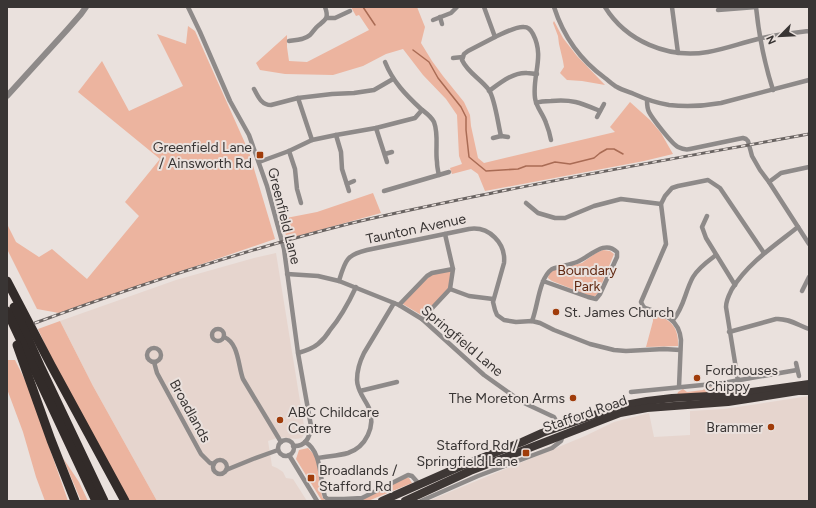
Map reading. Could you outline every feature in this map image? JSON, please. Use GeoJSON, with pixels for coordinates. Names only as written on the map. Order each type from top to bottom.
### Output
{"type":"FeatureCollection","features":[{"type":"Feature","properties":{"kind":"highway"},"geometry":{"type":"LineString","coordinates":[[7,281],[125,501]]}},
{"type":"Feature","properties":{"kind":"highway"},"geometry":{"type":"LineString","coordinates":[[7,291],[41,368],[104,501]]}},
{"type":"Feature","properties":{"kind":"highway"},"geometry":{"type":"LineString","coordinates":[[7,311],[96,501]]}},
{"type":"Feature","properties":{"kind":"highway"},"geometry":{"type":"LineString","coordinates":[[7,317],[51,440],[75,501]]}},
{"type":"Feature","properties":{"kind":"highway","name":"Stafford Road"},"geometry":{"type":"LineString","coordinates":[[405,501],[465,473],[620,406],[653,400],[725,395],[809,384]]}},
{"type":"Feature","properties":{"kind":"highway","name":"Stafford Road"},"geometry":{"type":"LineString","coordinates":[[561,431],[620,413],[647,408],[722,403],[798,391],[809,391]]}},
{"type":"Feature","properties":{"kind":"highway"},"geometry":{"type":"LineString","coordinates":[[725,395],[729,399],[740,398],[746,400]]}},
{"type":"Feature","properties":{"kind":"highway"},"geometry":{"type":"LineString","coordinates":[[382,501],[459,467],[522,442],[561,431]]}},
{"type":"Feature","properties":{"kind":"street"},"geometry":{"type":"LineString","coordinates":[[7,96],[86,7]]}},
{"type":"Feature","properties":{"kind":"street","name":"Greenfield Lane"},"geometry":{"type":"LineString","coordinates":[[188,7],[230,101],[250,135],[267,186],[283,243],[298,353],[311,426],[310,437],[305,442]]}},
{"type":"Feature","properties":{"kind":"street"},"geometry":{"type":"LineString","coordinates":[[325,7],[327,18]]}},
{"type":"Feature","properties":{"kind":"street"},"geometry":{"type":"LineString","coordinates":[[433,20],[451,13],[457,7]]}},
{"type":"Feature","properties":{"kind":"street"},"geometry":{"type":"LineString","coordinates":[[484,7],[495,36]]}},
{"type":"Feature","properties":{"kind":"street"},"geometry":{"type":"LineString","coordinates":[[554,7],[568,39],[584,59],[598,73],[617,87],[647,100],[669,105],[703,106],[721,103],[809,80]]}},
{"type":"Feature","properties":{"kind":"street"},"geometry":{"type":"LineString","coordinates":[[605,7],[621,27],[639,40],[661,49],[678,53],[708,52],[760,38],[809,31]]}},
{"type":"Feature","properties":{"kind":"street"},"geometry":{"type":"LineString","coordinates":[[672,7],[678,53]]}},
{"type":"Feature","properties":{"kind":"street"},"geometry":{"type":"LineString","coordinates":[[718,10],[756,7],[760,38],[766,67],[773,90]]}},
{"type":"Feature","properties":{"kind":"street"},"geometry":{"type":"LineString","coordinates":[[292,34],[291,41],[308,37],[319,24],[327,18],[335,18],[350,12]]}},
{"type":"Feature","properties":{"kind":"street"},"geometry":{"type":"LineString","coordinates":[[440,17],[442,24]]}},
{"type":"Feature","properties":{"kind":"street"},"geometry":{"type":"LineString","coordinates":[[501,136],[489,91],[465,66],[462,60],[464,54],[468,51],[495,36],[520,27],[526,27],[529,28],[534,36],[538,49],[539,54],[535,92],[536,103],[546,122],[551,140]]}},
{"type":"Feature","properties":{"kind":"street"},"geometry":{"type":"LineString","coordinates":[[453,58],[463,57]]}},
{"type":"Feature","properties":{"kind":"street"},"geometry":{"type":"LineString","coordinates":[[385,62],[393,79],[434,122],[436,132],[436,163],[439,175]]}},
{"type":"Feature","properties":{"kind":"street"},"geometry":{"type":"LineString","coordinates":[[489,91],[507,79],[519,74],[526,72],[537,74]]}},
{"type":"Feature","properties":{"kind":"street"},"geometry":{"type":"LineString","coordinates":[[261,90],[255,91],[260,100],[267,105],[275,105],[298,98],[374,90],[393,79]]}},
{"type":"Feature","properties":{"kind":"street"},"geometry":{"type":"LineString","coordinates":[[298,98],[312,140]]}},
{"type":"Feature","properties":{"kind":"street"},"geometry":{"type":"LineString","coordinates":[[536,103],[540,101],[564,100],[581,102],[600,111]]}},
{"type":"Feature","properties":{"kind":"street"},"geometry":{"type":"LineString","coordinates":[[647,100],[651,116],[679,148],[685,150],[743,138],[748,141],[752,156],[760,170],[809,244]]}},
{"type":"Feature","properties":{"kind":"street"},"geometry":{"type":"LineString","coordinates":[[597,117],[604,104]]}},
{"type":"Feature","properties":{"kind":"street"},"geometry":{"type":"LineString","coordinates":[[258,162],[289,151],[312,140],[376,128],[414,118],[422,110]]}},
{"type":"Feature","properties":{"kind":"street"},"geometry":{"type":"LineString","coordinates":[[376,128],[387,162]]}},
{"type":"Feature","properties":{"kind":"street"},"geometry":{"type":"LineString","coordinates":[[336,135],[341,152],[342,169],[349,191]]}},
{"type":"Feature","properties":{"kind":"street"},"geometry":{"type":"LineString","coordinates":[[493,138],[501,136],[508,137]]}},
{"type":"Feature","properties":{"kind":"street"},"geometry":{"type":"LineString","coordinates":[[289,151],[295,169],[297,189],[302,197],[302,203]]}},
{"type":"Feature","properties":{"kind":"street"},"geometry":{"type":"LineString","coordinates":[[385,154],[392,152]]}},
{"type":"Feature","properties":{"kind":"street"},"geometry":{"type":"LineString","coordinates":[[769,182],[782,173],[809,167]]}},
{"type":"Feature","properties":{"kind":"street"},"geometry":{"type":"LineString","coordinates":[[384,190],[449,172]]}},
{"type":"Feature","properties":{"kind":"street"},"geometry":{"type":"LineString","coordinates":[[679,387],[680,335],[676,325],[668,316],[645,308],[641,300],[666,244],[661,204],[668,191],[678,186],[708,180],[720,188],[764,253]]}},
{"type":"Feature","properties":{"kind":"street"},"geometry":{"type":"LineString","coordinates":[[347,184],[354,181]]}},
{"type":"Feature","properties":{"kind":"street"},"geometry":{"type":"LineString","coordinates":[[526,203],[538,213],[555,218],[565,218],[594,206],[621,199],[661,204]]}},
{"type":"Feature","properties":{"kind":"street"},"geometry":{"type":"LineString","coordinates":[[707,216],[702,227],[706,238],[735,285]]}},
{"type":"Feature","properties":{"kind":"street"},"geometry":{"type":"LineString","coordinates":[[738,381],[726,302],[735,285],[748,268],[764,253],[798,227]]}},
{"type":"Feature","properties":{"kind":"street","name":"Taunton Avenue"},"geometry":{"type":"LineString","coordinates":[[339,281],[344,265],[352,255],[368,250],[469,229],[479,229],[490,233],[499,241],[505,257],[493,299]]}},
{"type":"Feature","properties":{"kind":"street"},"geometry":{"type":"LineString","coordinates":[[422,319],[450,289],[453,269],[445,234]]}},
{"type":"Feature","properties":{"kind":"street"},"geometry":{"type":"LineString","coordinates":[[532,321],[543,281],[547,273],[552,269],[583,260],[601,248],[613,248],[618,252],[600,294],[596,299],[543,281]]}},
{"type":"Feature","properties":{"kind":"street"},"geometry":{"type":"LineString","coordinates":[[673,320],[677,316],[693,276],[701,266],[716,255]]}},
{"type":"Feature","properties":{"kind":"street"},"geometry":{"type":"LineString","coordinates":[[399,305],[427,276],[432,273],[453,269]]}},
{"type":"Feature","properties":{"kind":"street","name":"Springfield Lane"},"geometry":{"type":"LineString","coordinates":[[287,274],[318,276],[339,281],[394,302],[422,319],[484,375],[522,402],[554,417],[561,431]]}},
{"type":"Feature","properties":{"kind":"street"},"geometry":{"type":"LineString","coordinates":[[802,291],[809,277]]}},
{"type":"Feature","properties":{"kind":"street"},"geometry":{"type":"LineString","coordinates":[[298,353],[318,345],[336,322],[356,287]]}},
{"type":"Feature","properties":{"kind":"street"},"geometry":{"type":"LineString","coordinates":[[450,289],[469,296],[493,299],[495,310],[500,318],[504,320],[516,322],[532,321],[540,323],[570,337],[590,344],[614,350],[626,351],[664,349],[680,350]]}},
{"type":"Feature","properties":{"kind":"street"},"geometry":{"type":"LineString","coordinates":[[318,458],[348,453],[359,447],[365,440],[371,427],[371,418],[370,409],[360,391],[357,380],[361,360],[394,302]]}},
{"type":"Feature","properties":{"kind":"street"},"geometry":{"type":"LineString","coordinates":[[730,332],[782,318],[809,329]]}},
{"type":"Feature","properties":{"kind":"street"},"geometry":{"type":"LineString","coordinates":[[224,337],[227,338],[232,344],[244,379],[281,442]]}},
{"type":"Feature","properties":{"kind":"street","name":"Broadlands"},"geometry":{"type":"LineString","coordinates":[[154,362],[157,373],[201,454],[210,463],[214,464]]}},
{"type":"Feature","properties":{"kind":"street"},"geometry":{"type":"LineString","coordinates":[[796,363],[799,376]]}},
{"type":"Feature","properties":{"kind":"street","name":"Stafford Road"},"geometry":{"type":"LineString","coordinates":[[631,392],[724,383],[797,370]]}},
{"type":"Feature","properties":{"kind":"street"},"geometry":{"type":"LineString","coordinates":[[360,391],[397,382]]}},
{"type":"Feature","properties":{"kind":"street"},"geometry":{"type":"LineString","coordinates":[[724,383],[725,395]]}},
{"type":"Feature","properties":{"kind":"street"},"geometry":{"type":"LineString","coordinates":[[421,501],[478,476],[552,448],[561,441],[561,431]]}},
{"type":"Feature","properties":{"kind":"street"},"geometry":{"type":"LineString","coordinates":[[281,442],[288,441],[293,446]]}},
{"type":"Feature","properties":{"kind":"street"},"geometry":{"type":"LineString","coordinates":[[281,442],[278,446],[278,450],[282,455],[289,455],[293,450],[293,446]]}},
{"type":"Feature","properties":{"kind":"street"},"geometry":{"type":"LineString","coordinates":[[293,446],[297,446],[305,442],[316,452],[324,493],[328,499],[362,498],[408,475],[412,476],[420,485]]}},
{"type":"Feature","properties":{"kind":"street"},"geometry":{"type":"LineString","coordinates":[[234,467],[220,460],[214,464],[216,472],[222,473],[253,458],[278,450]]}},
{"type":"Feature","properties":{"kind":"street"},"geometry":{"type":"LineString","coordinates":[[289,455],[317,501]]}},
{"type":"Feature","properties":{"kind":"street"},"geometry":{"type":"LineString","coordinates":[[226,463],[226,470]]}},
{"type":"Feature","properties":{"kind":"shaded area"},"geometry":{"type":"Polygon","coordinates":[[[276,253],[305,432],[302,438],[296,439],[280,437],[268,441],[272,466],[283,472],[286,478],[293,479],[307,501],[157,501],[93,386],[60,321],[176,280],[276,253]]]}},
{"type":"Feature","properties":{"kind":"shaded area"},"geometry":{"type":"Polygon","coordinates":[[[809,396],[809,501],[428,501],[585,436],[614,422],[649,413],[654,437],[690,435],[690,411],[724,409],[809,396]]]}},
{"type":"Feature","properties":{"kind":"green space"},"geometry":{"type":"Polygon","coordinates":[[[351,7],[417,7],[425,27],[421,43],[432,61],[464,102],[470,115],[478,158],[484,163],[615,132],[610,127],[630,102],[650,120],[661,133],[673,154],[644,161],[485,191],[478,174],[471,169],[452,174],[450,168],[462,164],[459,156],[457,115],[446,99],[423,75],[403,49],[386,54],[363,66],[333,75],[285,74],[260,70],[256,63],[287,35],[289,61],[307,62],[369,30],[359,15],[356,16],[351,7]]]}},
{"type":"Feature","properties":{"kind":"green space"},"geometry":{"type":"Polygon","coordinates":[[[554,21],[563,38],[577,56],[605,85],[567,80],[560,73],[564,67],[558,36],[553,23],[554,21]]]}},
{"type":"Feature","properties":{"kind":"green space"},"geometry":{"type":"Polygon","coordinates":[[[188,26],[195,31],[249,152],[275,239],[59,313],[37,309],[7,249],[7,224],[16,242],[39,257],[52,249],[87,279],[139,216],[125,202],[160,159],[78,92],[102,61],[129,111],[183,86],[157,34],[186,44],[188,26]]]}},
{"type":"Feature","properties":{"kind":"green space"},"geometry":{"type":"Polygon","coordinates":[[[373,193],[381,213],[287,239],[281,219],[317,212],[373,193]]]}},
{"type":"Feature","properties":{"kind":"green space","name":"Boundary Park"},"geometry":{"type":"Polygon","coordinates":[[[603,250],[610,251],[614,254],[598,293],[595,296],[590,296],[548,278],[549,273],[553,270],[582,263],[603,250]]]}},
{"type":"Feature","properties":{"kind":"green space"},"geometry":{"type":"Polygon","coordinates":[[[451,271],[449,289],[423,316],[401,303],[432,274],[451,271]]]}},
{"type":"Feature","properties":{"kind":"green space"},"geometry":{"type":"Polygon","coordinates":[[[653,315],[669,321],[673,325],[677,334],[678,346],[646,347],[653,321],[653,315]]]}},
{"type":"Feature","properties":{"kind":"green space"},"geometry":{"type":"Polygon","coordinates":[[[60,321],[93,386],[157,501],[128,501],[53,362],[38,329],[60,321]]]}},
{"type":"Feature","properties":{"kind":"green space"},"geometry":{"type":"Polygon","coordinates":[[[7,360],[15,360],[28,386],[68,501],[45,501],[36,477],[23,432],[7,389],[7,360]]]}},
{"type":"Feature","properties":{"kind":"green space"},"geometry":{"type":"Polygon","coordinates":[[[719,386],[720,391],[716,393],[677,395],[678,392],[683,389],[687,392],[719,386]]]}},
{"type":"Feature","properties":{"kind":"green space"},"geometry":{"type":"Polygon","coordinates":[[[308,448],[317,458],[322,497],[326,501],[322,501],[296,459],[299,450],[308,448]]]}},
{"type":"Feature","properties":{"kind":"green space"},"geometry":{"type":"Polygon","coordinates":[[[63,458],[79,482],[88,501],[81,501],[63,458]]]}},
{"type":"Feature","properties":{"kind":"green space"},"geometry":{"type":"Polygon","coordinates":[[[405,477],[409,478],[412,483],[368,501],[326,501],[360,500],[405,477]]]}},
{"type":"Feature","properties":{"kind":"waterway"},"geometry":{"type":"LineString","coordinates":[[363,7],[375,25]]}},
{"type":"Feature","properties":{"kind":"waterway"},"geometry":{"type":"LineString","coordinates":[[413,50],[429,62],[438,78],[461,107],[466,117],[469,157],[486,171],[518,169],[526,166],[542,166],[555,162],[570,164],[594,158],[607,149],[614,149],[623,154]]}},
{"type":"Feature","properties":{"kind":"railway"},"geometry":{"type":"LineString","coordinates":[[35,323],[190,269],[308,234],[348,224],[536,184],[809,134]]}},
{"type":"Feature","properties":{"kind":"place","name":"Greenfield Lane / Ainsworth Rd"},"geometry":{"type":"Point","coordinates":[260,155]}},
{"type":"Feature","properties":{"kind":"place","name":"St. James Church"},"geometry":{"type":"Point","coordinates":[556,312]}},
{"type":"Feature","properties":{"kind":"place","name":"Fordhouses Chippy"},"geometry":{"type":"Point","coordinates":[697,378]}},
{"type":"Feature","properties":{"kind":"place","name":"The Moreton Arms"},"geometry":{"type":"Point","coordinates":[573,398]}},
{"type":"Feature","properties":{"kind":"place","name":"ABC Childcare Centre"},"geometry":{"type":"Point","coordinates":[280,420]}},
{"type":"Feature","properties":{"kind":"place","name":"Brammer"},"geometry":{"type":"Point","coordinates":[771,427]}},
{"type":"Feature","properties":{"kind":"place","name":"Stafford Rd / Springfield Lane"},"geometry":{"type":"Point","coordinates":[526,453]}},
{"type":"Feature","properties":{"kind":"place","name":"Broadlands / Stafford Rd"},"geometry":{"type":"Point","coordinates":[311,478]}}]}
